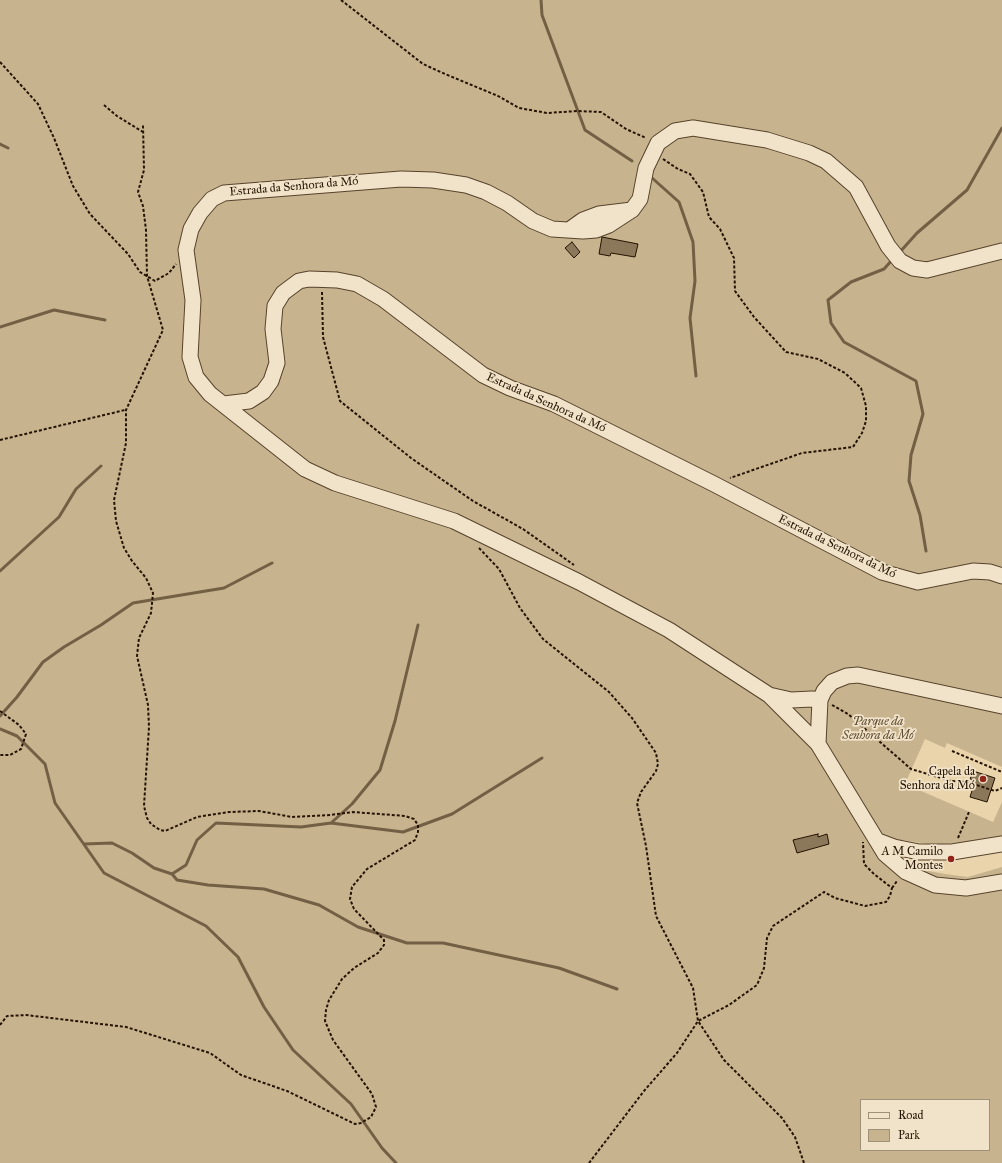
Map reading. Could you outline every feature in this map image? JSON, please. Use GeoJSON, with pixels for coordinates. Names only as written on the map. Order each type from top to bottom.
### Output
{"type":"FeatureCollection","features":[{"type":"Feature","properties":{"kind":"street"},"geometry":{"type":"LineString","coordinates":[[655,148],[675,131],[692,128],[767,140],[820,158],[831,165],[856,187],[888,246],[900,261],[913,268],[927,270],[1002,251]]}},
{"type":"Feature","properties":{"kind":"street","name":"Estrada da Senhora da Mó"},"geometry":{"type":"LineString","coordinates":[[655,148],[646,168],[640,199],[632,210],[615,210],[599,214],[583,220],[569,230],[552,229],[541,225],[486,192],[466,186],[433,180],[401,179],[224,193],[212,199],[200,213],[191,229],[186,250],[193,300],[190,357],[192,368],[204,389],[305,469],[335,483],[454,521],[579,582],[669,630],[769,695],[818,744],[885,854],[906,872],[935,885],[966,888],[1002,882]]}},
{"type":"Feature","properties":{"kind":"street","name":"Estrada da Senhora da Mó"},"geometry":{"type":"LineString","coordinates":[[224,404],[249,400],[259,395],[267,388],[275,372],[277,363],[273,329],[275,306],[283,293],[299,282],[322,279],[357,284],[383,299],[483,375],[510,388],[554,404],[714,484],[882,572],[907,581],[918,582],[973,570],[990,572],[1002,576]]}},
{"type":"Feature","properties":{"kind":"street"},"geometry":{"type":"LineString","coordinates":[[818,744],[820,700],[824,691],[832,682],[846,676],[858,675],[1002,706]]}},
{"type":"Feature","properties":{"kind":"street"},"geometry":{"type":"LineString","coordinates":[[769,695],[791,700],[820,700]]}},
{"type":"Feature","properties":{"kind":"street"},"geometry":{"type":"LineString","coordinates":[[874,835],[894,847],[919,852],[952,852],[1002,844]]}},
{"type":"Feature","properties":{"kind":"path"},"geometry":{"type":"LineString","coordinates":[[341,0],[423,64],[439,72],[498,96],[519,108],[548,113],[578,110],[601,112],[655,148],[678,169],[690,174],[703,192],[709,217],[720,229],[734,258],[735,291],[754,317],[786,352],[818,359],[845,373],[861,388],[866,406],[866,421],[862,433],[853,446],[802,453],[714,484]]}},
{"type":"Feature","properties":{"kind":"path"},"geometry":{"type":"LineString","coordinates":[[0,62],[38,104],[54,138],[73,186],[90,214],[128,254],[140,272],[155,281],[169,273],[186,250]]}},
{"type":"Feature","properties":{"kind":"path"},"geometry":{"type":"LineString","coordinates":[[104,105],[116,116],[143,132]]}},
{"type":"Feature","properties":{"kind":"path"},"geometry":{"type":"LineString","coordinates":[[0,1025],[7,1016],[26,1016],[126,1027],[210,1052],[241,1075],[287,1091],[355,1124],[362,1123],[371,1117],[376,1107],[372,1094],[333,1040],[325,1021],[326,1010],[329,1000],[342,978],[354,968],[378,953],[384,945],[384,940],[354,909],[350,899],[352,887],[367,869],[415,840],[418,832],[418,825],[414,819],[390,815],[353,812],[330,815],[292,816],[259,811],[230,812],[197,817],[165,831],[160,830],[151,824],[147,818],[144,806],[149,727],[148,705],[137,656],[138,638],[151,612],[153,593],[146,578],[132,561],[124,548],[116,521],[114,500],[126,443],[126,410],[163,330],[147,276],[146,230],[143,206],[138,192],[144,170],[143,125]]}},
{"type":"Feature","properties":{"kind":"path"},"geometry":{"type":"LineString","coordinates":[[322,279],[323,337],[340,401],[411,458],[473,501],[523,529],[572,563],[577,572],[579,582]]}},
{"type":"Feature","properties":{"kind":"path"},"geometry":{"type":"LineString","coordinates":[[0,440],[126,410]]}},
{"type":"Feature","properties":{"kind":"path"},"geometry":{"type":"LineString","coordinates":[[477,547],[500,570],[520,608],[544,640],[608,692],[632,718],[656,753],[658,764],[656,771],[641,792],[637,803],[646,846],[656,916],[693,988],[698,1021],[724,1060],[782,1118],[795,1137],[804,1163]]}},
{"type":"Feature","properties":{"kind":"path"},"geometry":{"type":"LineString","coordinates":[[820,700],[848,714],[911,769],[951,781],[967,782],[995,791],[1002,788]]}},
{"type":"Feature","properties":{"kind":"path"},"geometry":{"type":"LineString","coordinates":[[0,711],[19,725],[26,734],[21,749],[10,755],[0,756]]}},
{"type":"Feature","properties":{"kind":"path"},"geometry":{"type":"LineString","coordinates":[[952,751],[1002,772]]}},
{"type":"Feature","properties":{"kind":"path"},"geometry":{"type":"LineString","coordinates":[[952,852],[969,812]]}},
{"type":"Feature","properties":{"kind":"path"},"geometry":{"type":"LineString","coordinates":[[589,1163],[644,1091],[677,1053],[698,1021],[729,1005],[757,985],[764,968],[767,938],[773,926],[824,892],[836,898],[865,906],[886,902],[890,896],[892,888],[864,864],[862,847],[865,835],[874,835]]}},
{"type":"Feature","properties":{"kind":"green space","name":"Parque da Senhora da Mó"},"geometry":{"type":"Polygon","coordinates":[[[0,0],[1002,0],[1002,767],[947,743],[945,748],[925,739],[905,784],[993,822],[1002,802],[1002,839],[935,845],[901,840],[898,856],[923,870],[968,877],[1002,867],[1002,1163],[0,1163],[0,0]]]}},
{"type":"Feature","properties":{"kind":"building"},"geometry":{"type":"Polygon","coordinates":[[[602,237],[638,244],[635,257],[611,253],[610,256],[599,254],[602,237]]]}},
{"type":"Feature","properties":{"kind":"building"},"geometry":{"type":"Polygon","coordinates":[[[572,242],[580,252],[574,258],[565,248],[572,242]]]}},
{"type":"Feature","properties":{"kind":"building"},"geometry":{"type":"Polygon","coordinates":[[[973,771],[995,778],[987,802],[970,797],[975,781],[970,779],[973,771]]]}},
{"type":"Feature","properties":{"kind":"building"},"geometry":{"type":"Polygon","coordinates":[[[818,834],[818,837],[827,834],[829,844],[797,853],[793,840],[818,834]]]}},
{"type":"Feature","properties":{"kind":"waterway"},"geometry":{"type":"LineString","coordinates":[[541,0],[542,15],[585,130],[632,161]]}},
{"type":"Feature","properties":{"kind":"waterway"},"geometry":{"type":"LineString","coordinates":[[899,253],[917,233],[967,190],[1002,128]]}},
{"type":"Feature","properties":{"kind":"waterway"},"geometry":{"type":"LineString","coordinates":[[0,144],[8,148]]}},
{"type":"Feature","properties":{"kind":"waterway"},"geometry":{"type":"LineString","coordinates":[[651,177],[679,202],[693,242],[695,281],[690,318],[696,376]]}},
{"type":"Feature","properties":{"kind":"waterway"},"geometry":{"type":"LineString","coordinates":[[892,260],[884,269],[851,282],[828,300],[831,323],[844,342],[916,381],[923,414],[911,455],[909,481],[920,515],[926,551]]}},
{"type":"Feature","properties":{"kind":"waterway"},"geometry":{"type":"LineString","coordinates":[[0,327],[54,310],[105,320]]}},
{"type":"Feature","properties":{"kind":"waterway"},"geometry":{"type":"LineString","coordinates":[[0,571],[59,517],[76,489],[101,466]]}},
{"type":"Feature","properties":{"kind":"waterway"},"geometry":{"type":"LineString","coordinates":[[0,716],[17,697],[43,662],[133,603],[224,588],[272,563]]}},
{"type":"Feature","properties":{"kind":"waterway"},"geometry":{"type":"LineString","coordinates":[[331,823],[352,804],[380,770],[395,721],[418,625]]}},
{"type":"Feature","properties":{"kind":"waterway"},"geometry":{"type":"LineString","coordinates":[[0,729],[17,736],[45,764],[55,803],[104,873],[206,926],[238,957],[264,1007],[293,1050],[351,1104],[382,1148],[396,1163]]}},
{"type":"Feature","properties":{"kind":"waterway"},"geometry":{"type":"LineString","coordinates":[[84,844],[112,843],[132,853],[154,868],[172,874],[186,865],[197,840],[216,823],[301,827],[331,823],[403,832],[452,814],[542,758]]}},
{"type":"Feature","properties":{"kind":"waterway"},"geometry":{"type":"LineString","coordinates":[[172,874],[177,880],[208,885],[264,889],[319,905],[358,927],[407,943],[443,943],[559,968],[617,989]]}},
{"type":"Feature","properties":{"kind":"place","name":"Capela da Senhora da Mó"},"geometry":{"type":"Point","coordinates":[983,779]}},
{"type":"Feature","properties":{"kind":"place","name":"A M Camilo Montes"},"geometry":{"type":"Point","coordinates":[951,859]}}]}
